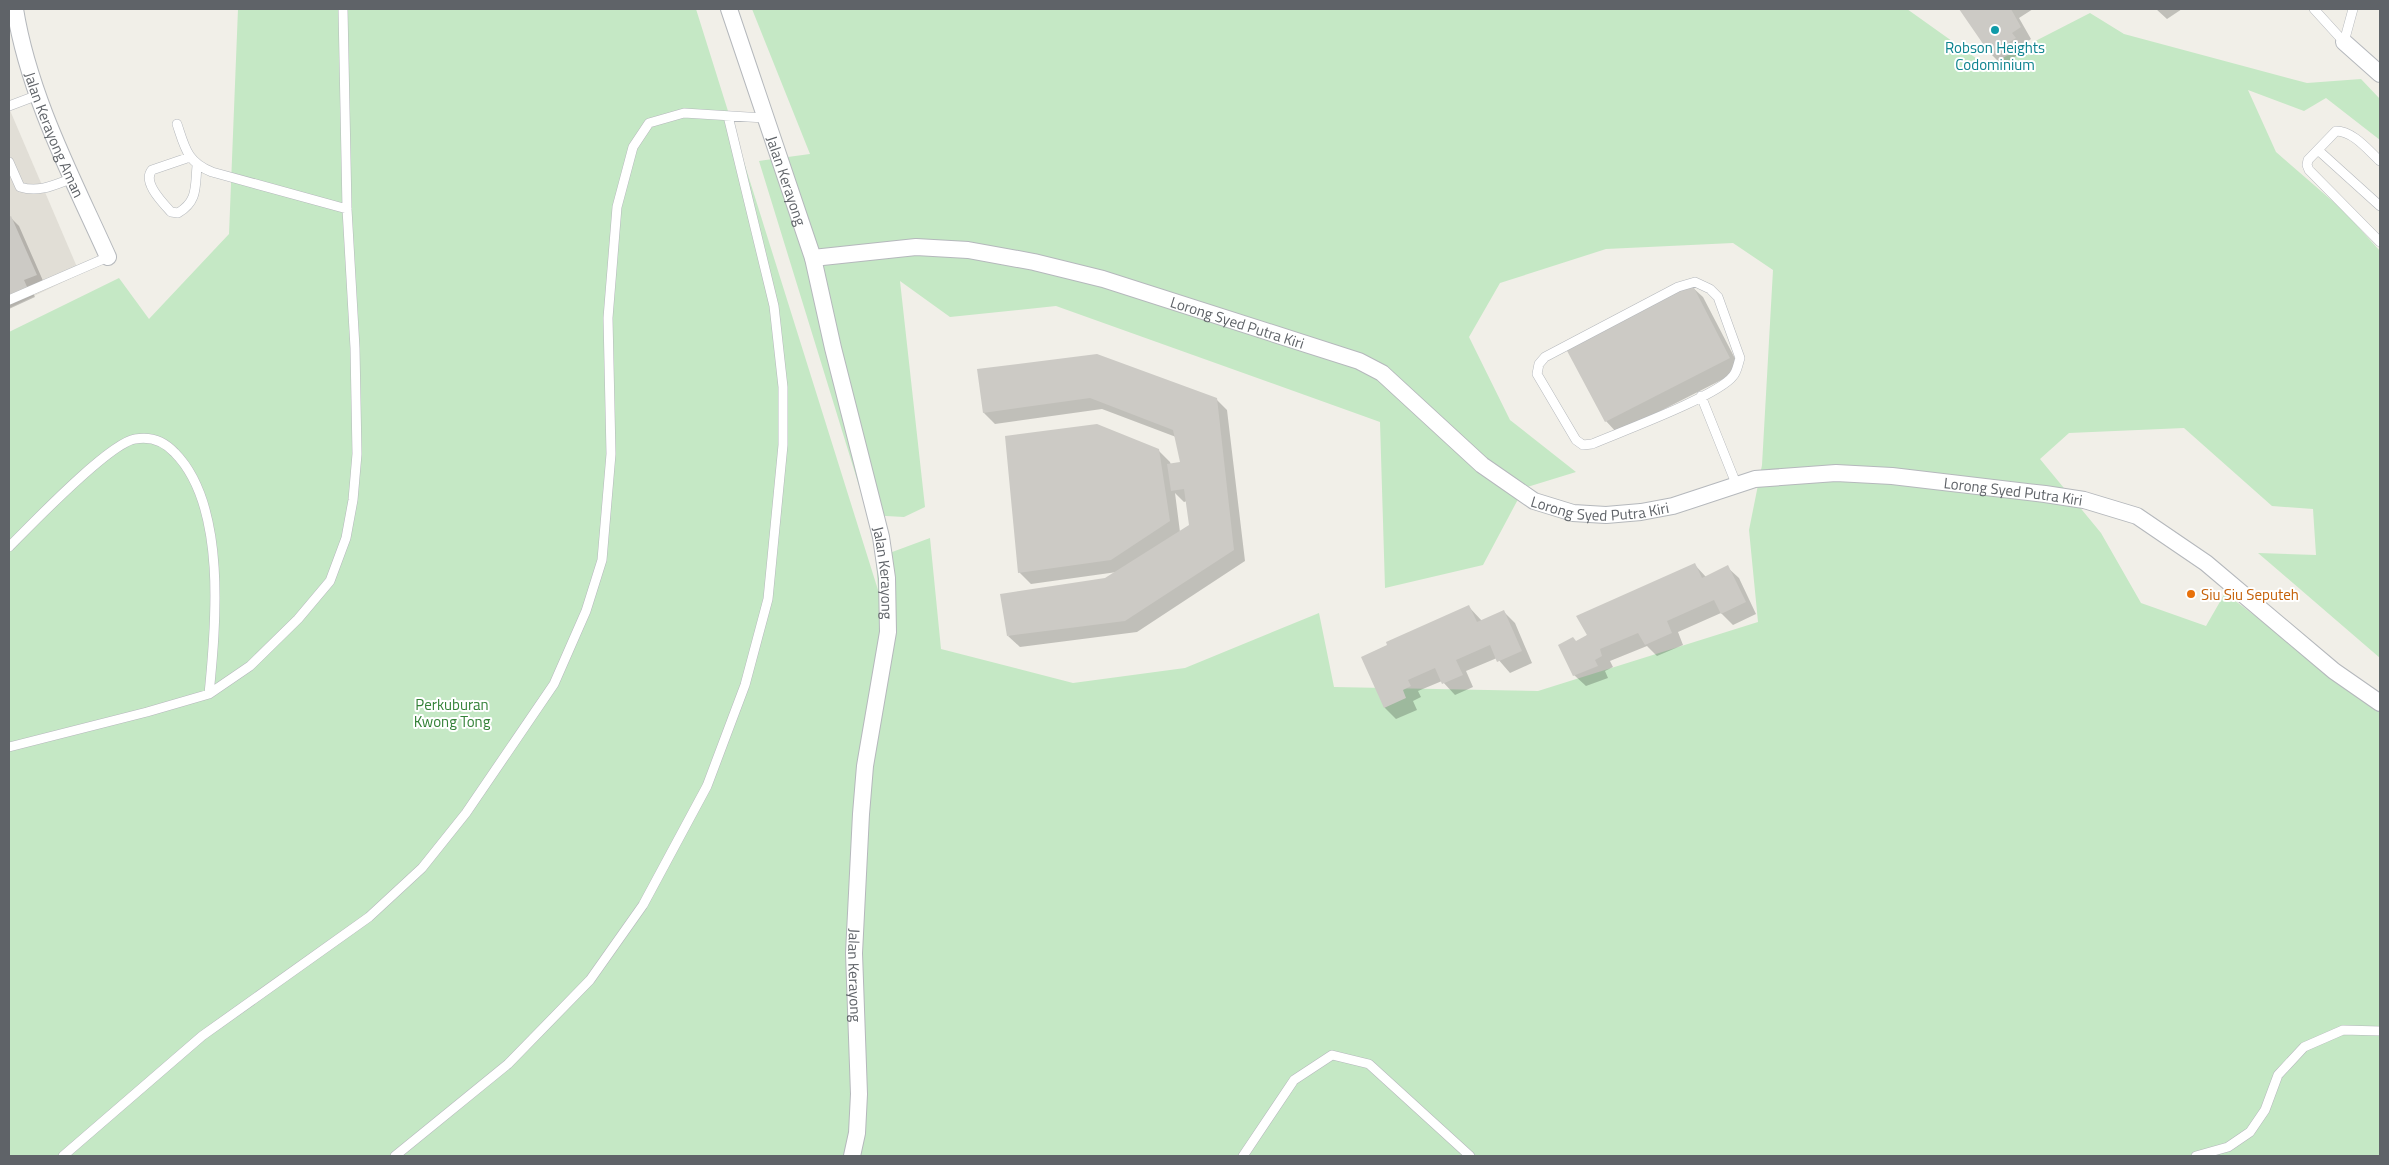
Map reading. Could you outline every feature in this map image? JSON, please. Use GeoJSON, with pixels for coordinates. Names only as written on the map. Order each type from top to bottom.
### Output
{"type":"FeatureCollection","features":[{"type":"Feature","properties":{"kind":"street","name":"Jalan Kerayong Aman"},"geometry":{"type":"LineString","coordinates":[[15,9],[20,39],[49,125],[108,257]]}},
{"type":"Feature","properties":{"kind":"street","name":"Jalan Kerayong"},"geometry":{"type":"LineString","coordinates":[[729,9],[813,258],[833,348],[881,537],[887,578],[888,632],[865,766],[861,814],[854,953],[859,1094],[857,1133],[852,1156]]}},
{"type":"Feature","properties":{"kind":"street"},"geometry":{"type":"LineString","coordinates":[[2344,42],[2380,74]]}},
{"type":"Feature","properties":{"kind":"street","name":"Lorong Syed Putra Kiri"},"geometry":{"type":"LineString","coordinates":[[813,258],[916,247],[968,250],[1034,262],[1103,279],[1350,358],[1382,373],[1482,465],[1534,501],[1573,513],[1606,515],[1642,512],[1672,506],[1755,479],[1836,473],[1892,476],[2084,500],[2136,516],[2206,562],[2334,671],[2380,703]]}},
{"type":"Feature","properties":{"kind":"lane"},"geometry":{"type":"LineString","coordinates":[[9,747],[147,712],[209,694],[250,666],[298,619],[330,581],[346,538],[353,500],[357,454],[355,348],[347,209],[344,9]]}},
{"type":"Feature","properties":{"kind":"lane"},"geometry":{"type":"LineString","coordinates":[[2314,9],[2344,42]]}},
{"type":"Feature","properties":{"kind":"lane"},"geometry":{"type":"LineString","coordinates":[[2344,42],[2353,9]]}},
{"type":"Feature","properties":{"kind":"lane"},"geometry":{"type":"LineString","coordinates":[[9,106],[38,95]]}},
{"type":"Feature","properties":{"kind":"lane"},"geometry":{"type":"LineString","coordinates":[[62,1156],[202,1036],[369,916],[422,868],[466,813],[554,684],[586,611],[602,560],[611,454],[608,318],[617,208],[632,147],[649,123],[684,113],[765,118]]}},
{"type":"Feature","properties":{"kind":"lane"},"geometry":{"type":"LineString","coordinates":[[395,1156],[508,1064],[590,980],[643,905],[707,786],[745,685],[768,599],[783,445],[783,387],[774,306],[728,116]]}},
{"type":"Feature","properties":{"kind":"lane"},"geometry":{"type":"LineString","coordinates":[[177,124],[190,156],[198,166],[212,172],[347,209]]}},
{"type":"Feature","properties":{"kind":"lane"},"geometry":{"type":"LineString","coordinates":[[2380,161],[2344,131],[2336,131],[2308,160],[2307,165],[2309,170],[2380,242]]}},
{"type":"Feature","properties":{"kind":"lane"},"geometry":{"type":"LineString","coordinates":[[2318,150],[2380,206]]}},
{"type":"Feature","properties":{"kind":"lane"},"geometry":{"type":"LineString","coordinates":[[190,156],[152,170],[149,174],[149,180],[156,193],[171,212],[178,212],[190,204],[194,196],[198,166]]}},
{"type":"Feature","properties":{"kind":"lane"},"geometry":{"type":"LineString","coordinates":[[9,162],[20,187],[30,190],[41,190],[73,178]]}},
{"type":"Feature","properties":{"kind":"lane"},"geometry":{"type":"LineString","coordinates":[[9,300],[108,257]]}},
{"type":"Feature","properties":{"kind":"lane"},"geometry":{"type":"LineString","coordinates":[[1694,282],[1710,289],[1718,297],[1740,358],[1734,376],[1722,386],[1701,396],[1592,444],[1583,445],[1576,440],[1537,374],[1539,364],[1544,357],[1678,287],[1694,282]]}},
{"type":"Feature","properties":{"kind":"lane"},"geometry":{"type":"LineString","coordinates":[[1701,396],[1737,486]]}},
{"type":"Feature","properties":{"kind":"lane"},"geometry":{"type":"LineString","coordinates":[[9,547],[110,452],[133,438],[153,438],[169,446],[186,463],[200,492],[213,547],[214,652],[209,694]]}},
{"type":"Feature","properties":{"kind":"lane"},"geometry":{"type":"LineString","coordinates":[[2196,1156],[2228,1147],[2250,1132],[2265,1110],[2278,1075],[2304,1047],[2343,1030],[2380,1031]]}},
{"type":"Feature","properties":{"kind":"lane"},"geometry":{"type":"LineString","coordinates":[[1243,1156],[1294,1080],[1332,1055],[1369,1064],[1470,1156]]}},
{"type":"Feature","properties":{"kind":"shaded area"},"geometry":{"type":"Polygon","coordinates":[[[9,108],[80,274],[9,308],[9,108]]]}},
{"type":"Feature","properties":{"kind":"green space","name":"Perkuburan Kwong Tong"},"geometry":{"type":"Polygon","coordinates":[[[238,9],[696,9],[878,590],[876,558],[930,538],[941,649],[1073,683],[1185,668],[1319,613],[1334,687],[1538,691],[1758,622],[1749,530],[1762,465],[1773,270],[1733,243],[1606,249],[1500,283],[1469,337],[1510,420],[1576,472],[1524,488],[1483,565],[1385,588],[1380,422],[1056,306],[950,317],[900,281],[925,507],[904,517],[868,515],[759,161],[810,154],[752,9],[1907,9],[1987,66],[2090,13],[2124,34],[2307,83],[2361,79],[2380,99],[2380,140],[2326,98],[2304,111],[2248,90],[2276,152],[2344,211],[2380,251],[2380,658],[2258,553],[2316,555],[2313,509],[2272,506],[2184,428],[2069,433],[2040,459],[2101,533],[2141,603],[2206,626],[2225,593],[2380,711],[2380,1156],[9,1156],[9,332],[119,278],[149,319],[229,234],[238,9]]]}},
{"type":"Feature","properties":{"kind":"building","name":"Robson Heights Codominium"},"geometry":{"type":"Polygon","coordinates":[[[1959,9],[2011,9],[2021,27],[2012,33],[2016,38],[1990,54],[1959,9]]]}},
{"type":"Feature","properties":{"kind":"building"},"geometry":{"type":"Polygon","coordinates":[[[11,216],[37,275],[24,280],[28,289],[9,297],[9,217],[11,216]]]}},
{"type":"Feature","properties":{"kind":"building"},"geometry":{"type":"Polygon","coordinates":[[[1692,284],[1730,358],[1605,422],[1565,347],[1623,317],[1624,320],[1692,284]]]}},
{"type":"Feature","properties":{"kind":"building"},"geometry":{"type":"Polygon","coordinates":[[[1097,354],[1217,398],[1234,550],[1125,621],[1007,636],[1000,594],[1105,578],[1189,525],[1184,489],[1171,491],[1167,464],[1180,462],[1173,430],[1090,398],[983,413],[977,369],[1097,354]]]}},
{"type":"Feature","properties":{"kind":"building"},"geometry":{"type":"Polygon","coordinates":[[[1097,424],[1159,449],[1170,521],[1111,560],[1018,573],[1005,436],[1097,424]]]}},
{"type":"Feature","properties":{"kind":"building"},"geometry":{"type":"Polygon","coordinates":[[[1695,563],[1702,578],[1728,565],[1746,602],[1721,614],[1714,600],[1667,621],[1672,633],[1645,645],[1638,633],[1600,649],[1602,656],[1595,660],[1598,666],[1573,676],[1558,645],[1573,637],[1576,641],[1587,635],[1576,616],[1695,563]]]}},
{"type":"Feature","properties":{"kind":"building"},"geometry":{"type":"Polygon","coordinates":[[[1469,605],[1477,622],[1504,610],[1522,651],[1497,662],[1490,645],[1456,660],[1463,675],[1442,684],[1435,668],[1408,680],[1411,686],[1403,690],[1406,698],[1384,708],[1361,657],[1387,645],[1386,642],[1469,605]]]}},
{"type":"Feature","properties":{"kind":"place","name":"Robson Heights Codominium"},"geometry":{"type":"Point","coordinates":[1995,30]}},
{"type":"Feature","properties":{"kind":"place","name":"Siu Siu Seputeh"},"geometry":{"type":"Point","coordinates":[2191,594]}}]}
